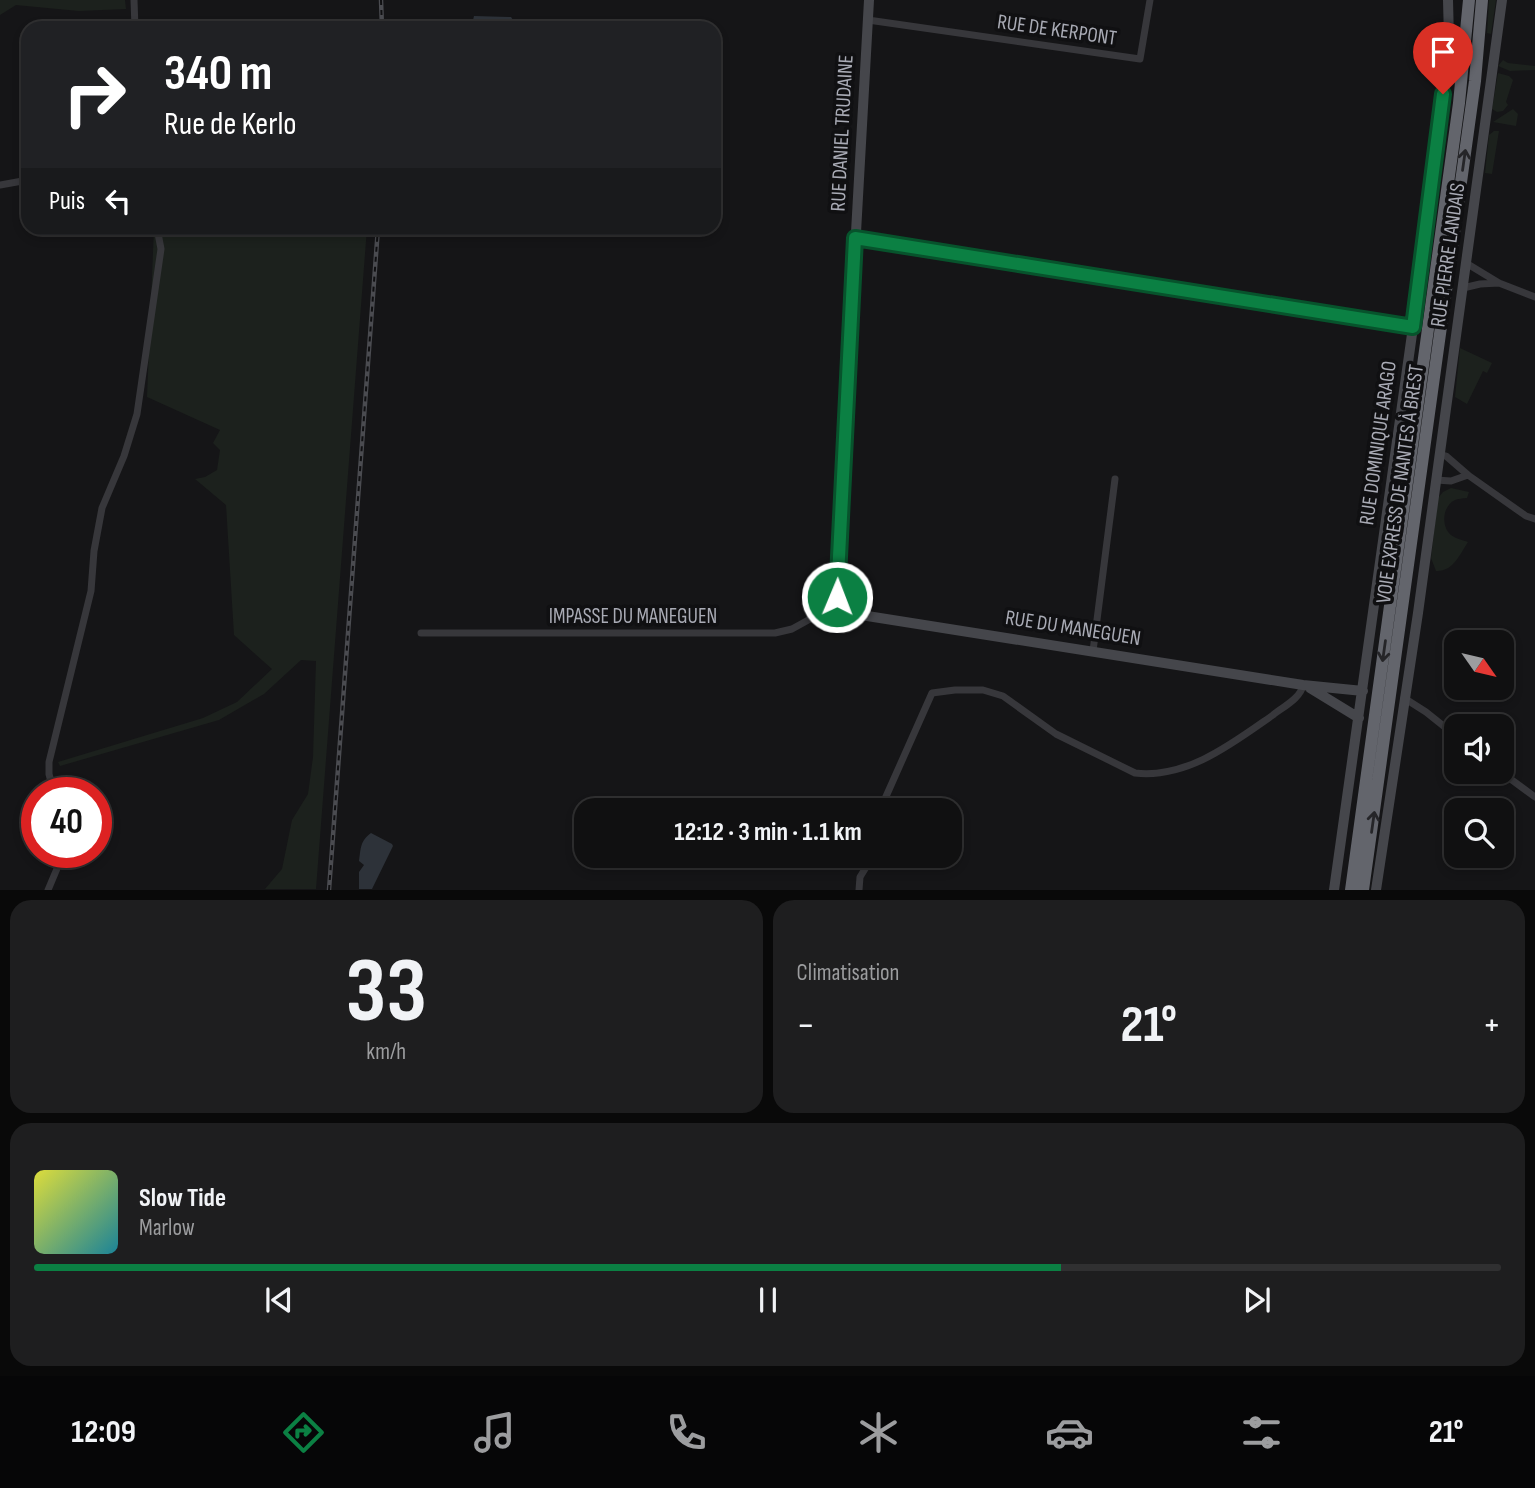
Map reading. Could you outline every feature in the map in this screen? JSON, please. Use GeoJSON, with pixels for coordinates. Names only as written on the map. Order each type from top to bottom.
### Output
{"type":"FeatureCollection","features":[{"type":"Feature","properties":{"kind":"highway","name":"VOIE EXPRESS DE NANTES À BREST"},"geometry":{"type":"LineString","coordinates":[[1351,890],[1459,103],[1469,0]]}},
{"type":"Feature","properties":{"kind":"highway","name":"VOIE EXPRESS DE NANTES À BREST"},"geometry":{"type":"LineString","coordinates":[[1363,890],[1475,81],[1482,0]]}},
{"type":"Feature","properties":{"kind":"street"},"geometry":{"type":"LineString","coordinates":[[134,0],[135,21]]}},
{"type":"Feature","properties":{"kind":"street","name":"RUE DANIEL TRUDAINE"},"geometry":{"type":"LineString","coordinates":[[839,603],[836,590],[869,0]]}},
{"type":"Feature","properties":{"kind":"street","name":"RUE DE KERPONT"},"geometry":{"type":"LineString","coordinates":[[868,20],[1140,59],[1150,0]]}},
{"type":"Feature","properties":{"kind":"street","name":"RUE DOMINIQUE ARAGO"},"geometry":{"type":"LineString","coordinates":[[1334,890],[1446,70],[1449,39],[1448,0]]}},
{"type":"Feature","properties":{"kind":"street","name":"RUE PIERRE LANDAIS"},"geometry":{"type":"LineString","coordinates":[[1377,890],[1502,0]]}},
{"type":"Feature","properties":{"kind":"street"},"geometry":{"type":"LineString","coordinates":[[0,185],[21,181]]}},
{"type":"Feature","properties":{"kind":"street"},"geometry":{"type":"LineString","coordinates":[[50,777],[49,762],[91,591],[94,551],[102,508],[124,456],[136,414],[161,249],[158,235]]}},
{"type":"Feature","properties":{"kind":"street"},"geometry":{"type":"LineString","coordinates":[[855,238],[1413,327]]}},
{"type":"Feature","properties":{"kind":"street"},"geometry":{"type":"LineString","coordinates":[[1466,263],[1499,283],[1535,297]]}},
{"type":"Feature","properties":{"kind":"street"},"geometry":{"type":"LineString","coordinates":[[1463,288],[1499,283]]}},
{"type":"Feature","properties":{"kind":"street"},"geometry":{"type":"LineString","coordinates":[[1439,454],[1446,456],[1526,516],[1535,519]]}},
{"type":"Feature","properties":{"kind":"street"},"geometry":{"type":"LineString","coordinates":[[1436,480],[1451,481],[1468,475]]}},
{"type":"Feature","properties":{"kind":"street"},"geometry":{"type":"LineString","coordinates":[[1093,651],[1115,480]]}},
{"type":"Feature","properties":{"kind":"street","name":"IMPASSE DU MANEGUEN"},"geometry":{"type":"LineString","coordinates":[[421,632],[775,633],[792,629],[839,603]]}},
{"type":"Feature","properties":{"kind":"street","name":"RUE DU MANEGUEN"},"geometry":{"type":"LineString","coordinates":[[839,603],[848,611],[861,615],[1303,685],[1363,691]]}},
{"type":"Feature","properties":{"kind":"street"},"geometry":{"type":"LineString","coordinates":[[885,798],[932,693],[983,691],[1003,696],[1056,734],[1135,773],[1148,775],[1199,761],[1227,748],[1285,706],[1302,691],[1303,685]]}},
{"type":"Feature","properties":{"kind":"street","name":"RUE DU MANEGUEN"},"geometry":{"type":"LineString","coordinates":[[1303,685],[1359,718]]}},
{"type":"Feature","properties":{"kind":"street"},"geometry":{"type":"LineString","coordinates":[[1404,698],[1444,726]]}},
{"type":"Feature","properties":{"kind":"street"},"geometry":{"type":"LineString","coordinates":[[1514,781],[1535,797]]}},
{"type":"Feature","properties":{"kind":"street"},"geometry":{"type":"LineString","coordinates":[[47,890],[57,868]]}},
{"type":"Feature","properties":{"kind":"street"},"geometry":{"type":"LineString","coordinates":[[859,890],[860,877],[866,868]]}},
{"type":"Feature","properties":{"kind":"shaded area"},"geometry":{"type":"Polygon","coordinates":[[[0,0],[125,0],[126,9],[79,11],[16,5],[0,15],[0,0]]]}},
{"type":"Feature","properties":{"kind":"shaded area"},"geometry":{"type":"Polygon","coordinates":[[[1489,0],[1496,0],[1491,34],[1487,33],[1489,0]]]}},
{"type":"Feature","properties":{"kind":"shaded area"},"geometry":{"type":"Polygon","coordinates":[[[474,16],[511,17],[513,20],[513,21],[473,21],[474,16]]]}},
{"type":"Feature","properties":{"kind":"shaded area"},"geometry":{"type":"Polygon","coordinates":[[[1503,60],[1535,66],[1535,70],[1510,71],[1498,66],[1503,60]]]}},
{"type":"Feature","properties":{"kind":"shaded area"},"geometry":{"type":"Polygon","coordinates":[[[1498,73],[1513,80],[1506,102],[1508,105],[1503,111],[1497,112],[1492,109],[1498,73]]]}},
{"type":"Feature","properties":{"kind":"shaded area"},"geometry":{"type":"Polygon","coordinates":[[[1513,109],[1518,114],[1516,126],[1493,122],[1513,109]]]}},
{"type":"Feature","properties":{"kind":"shaded area"},"geometry":{"type":"Polygon","coordinates":[[[1499,131],[1492,174],[1485,173],[1489,135],[1499,131]]]}},
{"type":"Feature","properties":{"kind":"shaded area"},"geometry":{"type":"Polygon","coordinates":[[[154,235],[366,235],[316,889],[265,889],[282,869],[292,820],[308,794],[313,757],[316,661],[301,660],[264,694],[219,720],[60,766],[58,762],[203,718],[237,702],[272,669],[234,635],[226,505],[195,479],[217,470],[220,450],[213,443],[220,430],[147,397],[154,235]]]}},
{"type":"Feature","properties":{"kind":"shaded area"},"geometry":{"type":"Polygon","coordinates":[[[1460,348],[1492,363],[1487,373],[1483,371],[1467,404],[1455,397],[1460,348]]]}},
{"type":"Feature","properties":{"kind":"shaded area"},"geometry":{"type":"Polygon","coordinates":[[[1451,488],[1469,492],[1467,498],[1456,500],[1447,507],[1444,522],[1453,536],[1468,542],[1459,557],[1447,569],[1436,571],[1431,558],[1438,498],[1451,488]]]}},
{"type":"Feature","properties":{"kind":"shaded area"},"geometry":{"type":"Polygon","coordinates":[[[371,833],[393,846],[372,889],[359,889],[359,872],[364,865],[359,861],[361,849],[371,833]]]}},
{"type":"Feature","properties":{"kind":"railway"},"geometry":{"type":"LineString","coordinates":[[381,0],[382,21]]}},
{"type":"Feature","properties":{"kind":"railway"},"geometry":{"type":"LineString","coordinates":[[329,890],[377,235]]}},
{"type":"Feature","properties":{"kind":"route"},"geometry":{"type":"LineString","coordinates":[[837,597],[855,238],[1413,327],[1443,94]]}}]}
